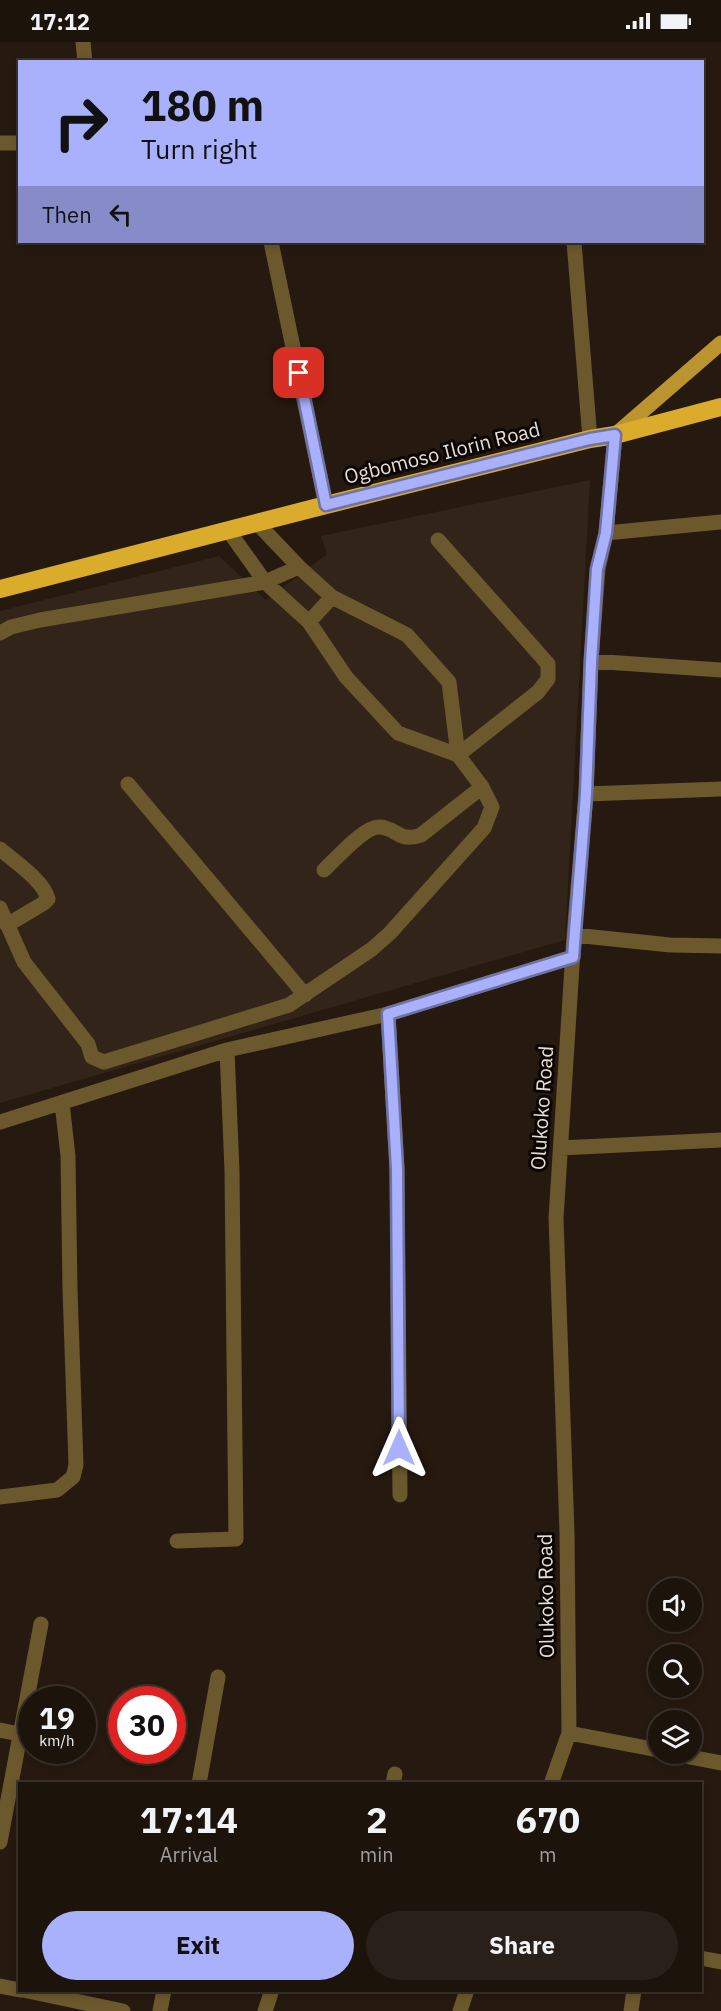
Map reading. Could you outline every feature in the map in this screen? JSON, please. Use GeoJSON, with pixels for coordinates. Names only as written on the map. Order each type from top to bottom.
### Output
{"type":"FeatureCollection","features":[{"type":"Feature","properties":{"kind":"highway","name":"Ogbomoso Ilorin Road"},"geometry":{"type":"LineString","coordinates":[[0,589],[721,407]]}},
{"type":"Feature","properties":{"kind":"main road"},"geometry":{"type":"LineString","coordinates":[[615,435],[721,343]]}},
{"type":"Feature","properties":{"kind":"street"},"geometry":{"type":"LineString","coordinates":[[83,42],[85,60]]}},
{"type":"Feature","properties":{"kind":"street"},"geometry":{"type":"LineString","coordinates":[[0,144],[18,143]]}},
{"type":"Feature","properties":{"kind":"street"},"geometry":{"type":"LineString","coordinates":[[271,243],[326,505]]}},
{"type":"Feature","properties":{"kind":"street"},"geometry":{"type":"LineString","coordinates":[[574,243],[590,439]]}},
{"type":"Feature","properties":{"kind":"street","name":"Olukoko Road"},"geometry":{"type":"LineString","coordinates":[[552,1782],[569,1733],[567,1533],[556,1218],[574,935],[586,794],[597,569],[606,533],[615,435]]}},
{"type":"Feature","properties":{"kind":"street"},"geometry":{"type":"LineString","coordinates":[[606,533],[721,522]]}},
{"type":"Feature","properties":{"kind":"street"},"geometry":{"type":"LineString","coordinates":[[0,908],[24,962],[88,1044],[92,1057],[104,1062],[289,1005],[372,949],[484,828],[492,807],[482,787],[458,755],[449,682],[407,635],[332,597],[299,567],[257,523]]}},
{"type":"Feature","properties":{"kind":"street"},"geometry":{"type":"LineString","coordinates":[[228,530],[265,582],[309,622],[346,677],[398,733],[458,755]]}},
{"type":"Feature","properties":{"kind":"street"},"geometry":{"type":"LineString","coordinates":[[438,540],[548,664],[548,679],[538,692],[458,755]]}},
{"type":"Feature","properties":{"kind":"street"},"geometry":{"type":"LineString","coordinates":[[0,633],[11,627],[40,620],[265,582],[299,567]]}},
{"type":"Feature","properties":{"kind":"street"},"geometry":{"type":"LineString","coordinates":[[309,622],[332,597]]}},
{"type":"Feature","properties":{"kind":"street"},"geometry":{"type":"LineString","coordinates":[[591,662],[721,670]]}},
{"type":"Feature","properties":{"kind":"street"},"geometry":{"type":"LineString","coordinates":[[128,784],[305,995]]}},
{"type":"Feature","properties":{"kind":"street"},"geometry":{"type":"LineString","coordinates":[[324,870],[370,829],[381,827],[400,836],[413,838],[421,835],[482,787]]}},
{"type":"Feature","properties":{"kind":"street"},"geometry":{"type":"LineString","coordinates":[[586,794],[721,789]]}},
{"type":"Feature","properties":{"kind":"street"},"geometry":{"type":"LineString","coordinates":[[0,849],[39,883],[48,898],[44,903],[7,925]]}},
{"type":"Feature","properties":{"kind":"street"},"geometry":{"type":"LineString","coordinates":[[574,935],[670,945],[721,946]]}},
{"type":"Feature","properties":{"kind":"street"},"geometry":{"type":"LineString","coordinates":[[0,1122],[227,1050],[388,1014],[573,957]]}},
{"type":"Feature","properties":{"kind":"street"},"geometry":{"type":"LineString","coordinates":[[388,1014],[397,1169],[400,1495]]}},
{"type":"Feature","properties":{"kind":"street"},"geometry":{"type":"LineString","coordinates":[[177,1541],[236,1539],[232,1172],[227,1050]]}},
{"type":"Feature","properties":{"kind":"street"},"geometry":{"type":"LineString","coordinates":[[0,1497],[57,1490],[73,1477],[76,1465],[68,1156],[62,1103]]}},
{"type":"Feature","properties":{"kind":"street"},"geometry":{"type":"LineString","coordinates":[[561,1149],[721,1140]]}},
{"type":"Feature","properties":{"kind":"street"},"geometry":{"type":"LineString","coordinates":[[29,1686],[41,1624]]}},
{"type":"Feature","properties":{"kind":"street"},"geometry":{"type":"LineString","coordinates":[[199,1782],[218,1677]]}},
{"type":"Feature","properties":{"kind":"street"},"geometry":{"type":"LineString","coordinates":[[0,1730],[18,1734]]}},
{"type":"Feature","properties":{"kind":"street"},"geometry":{"type":"LineString","coordinates":[[569,1733],[648,1748]]}},
{"type":"Feature","properties":{"kind":"street"},"geometry":{"type":"LineString","coordinates":[[0,1842],[18,1740]]}},
{"type":"Feature","properties":{"kind":"street"},"geometry":{"type":"LineString","coordinates":[[702,1759],[721,1763]]}},
{"type":"Feature","properties":{"kind":"street"},"geometry":{"type":"LineString","coordinates":[[702,1958],[721,1962]]}},
{"type":"Feature","properties":{"kind":"street"},"geometry":{"type":"LineString","coordinates":[[0,1986],[18,1989]]}},
{"type":"Feature","properties":{"kind":"street"},"geometry":{"type":"LineString","coordinates":[[31,1992],[123,2011]]}},
{"type":"Feature","properties":{"kind":"street"},"geometry":{"type":"LineString","coordinates":[[160,2011],[164,1992]]}},
{"type":"Feature","properties":{"kind":"street"},"geometry":{"type":"LineString","coordinates":[[265,2011],[271,1992]]}},
{"type":"Feature","properties":{"kind":"street"},"geometry":{"type":"LineString","coordinates":[[460,2011],[465,1992]]}},
{"type":"Feature","properties":{"kind":"street"},"geometry":{"type":"LineString","coordinates":[[631,2011],[634,1992]]}},
{"type":"Feature","properties":{"kind":"shaded area"},"geometry":{"type":"Polygon","coordinates":[[[590,480],[565,940],[0,1103],[0,611],[219,556],[266,600],[327,554],[321,536],[590,480]]]}},
{"type":"Feature","properties":{"kind":"route"},"geometry":{"type":"LineString","coordinates":[[299,373],[326,505],[590,439],[615,435],[606,533],[597,569],[586,794],[573,957],[388,1014],[397,1169],[399,1448]]}}]}
